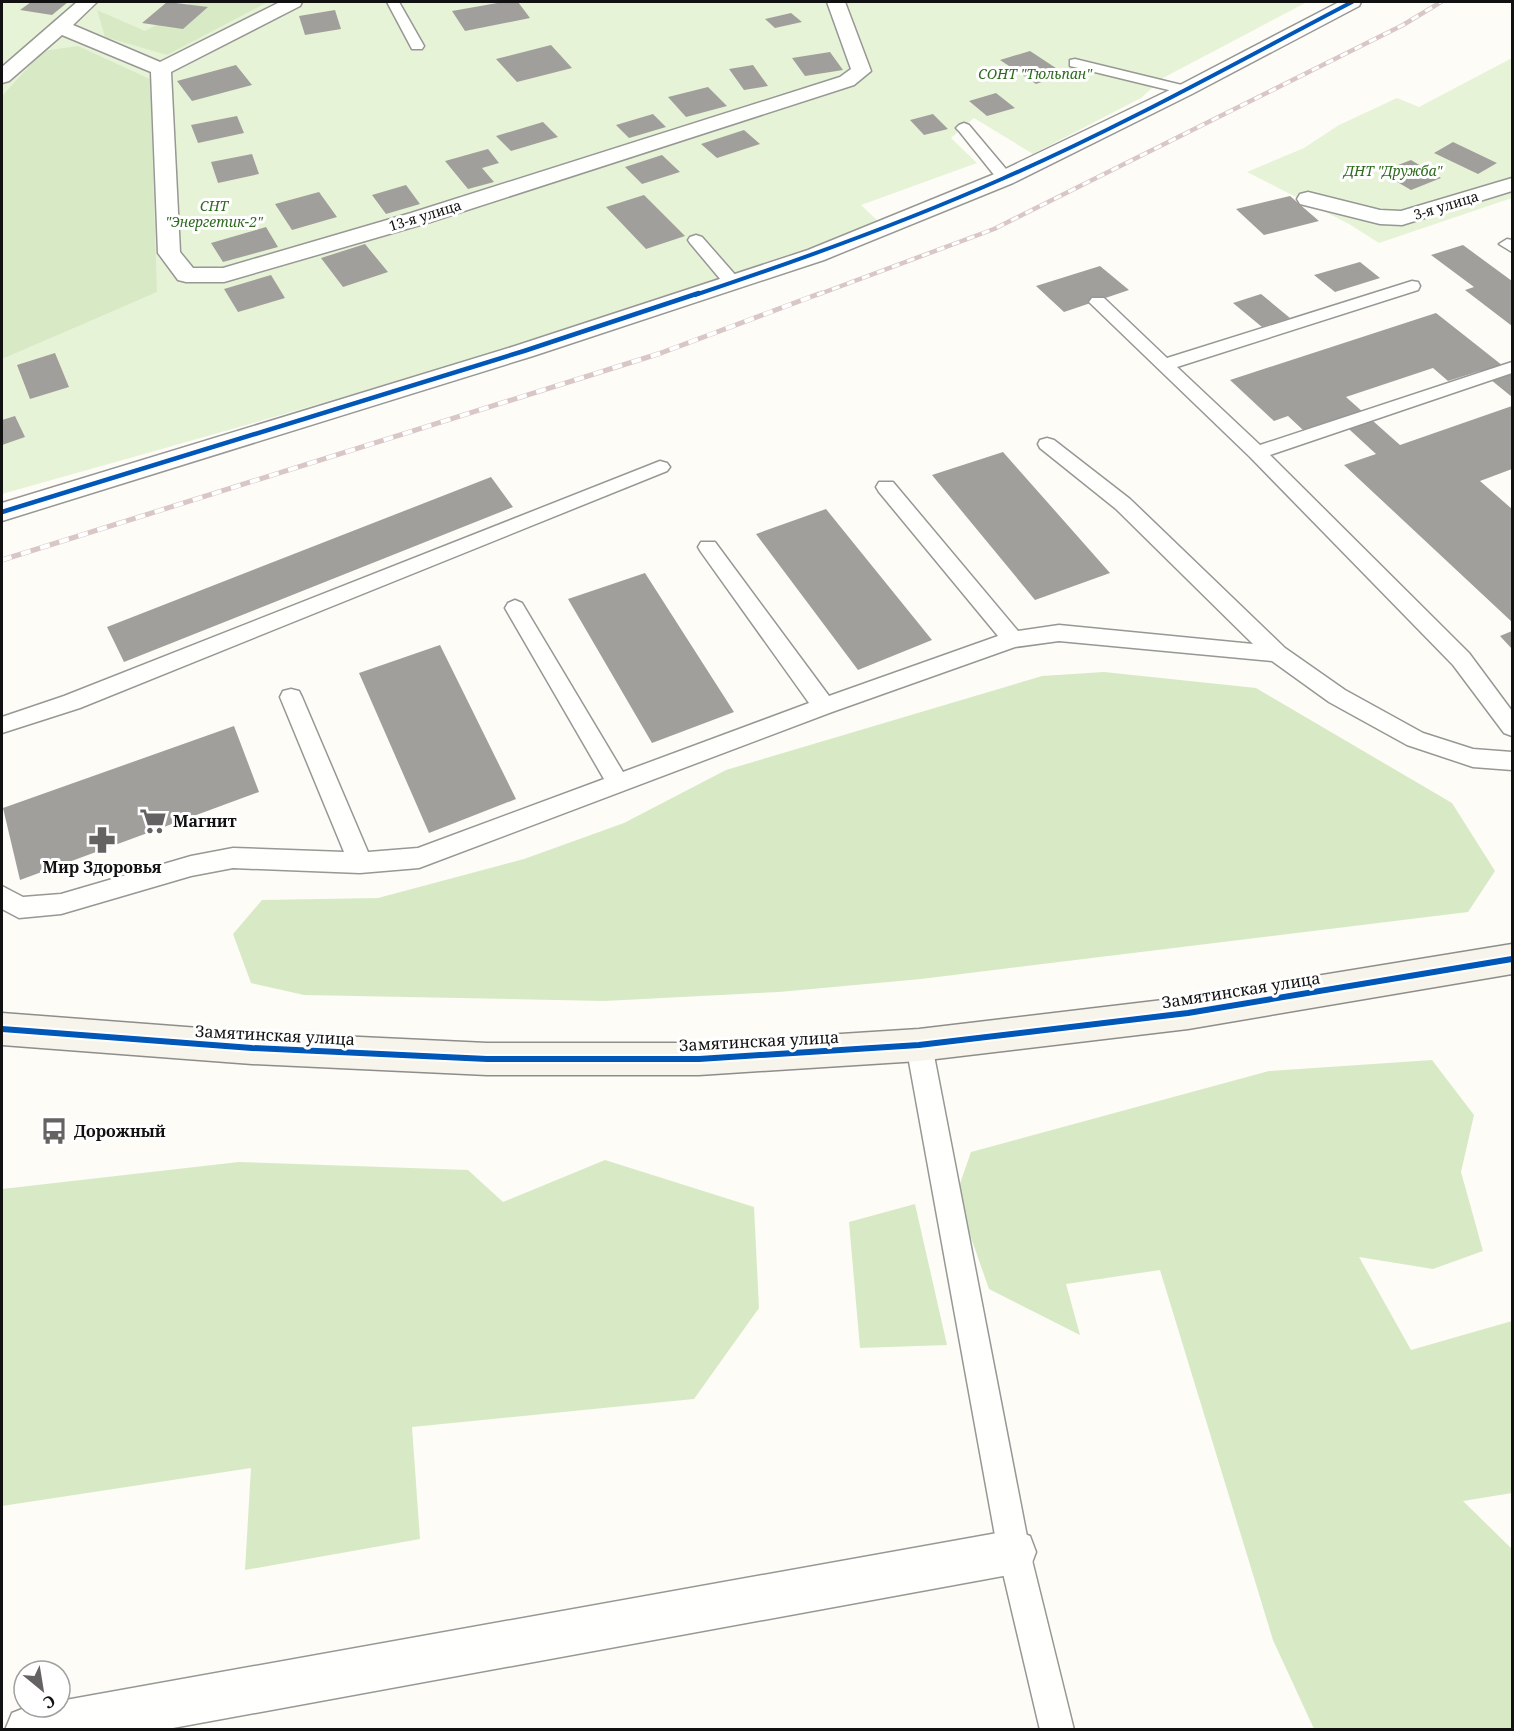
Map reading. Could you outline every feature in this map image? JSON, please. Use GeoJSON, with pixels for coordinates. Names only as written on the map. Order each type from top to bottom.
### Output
{"type":"FeatureCollection","features":[{"type":"Feature","properties":{"kind":"street"},"geometry":{"type":"LineString","coordinates":[[2,77],[88,2]]}},
{"type":"Feature","properties":{"kind":"street"},"geometry":{"type":"LineString","coordinates":[[58,26],[161,69],[293,2]]}},
{"type":"Feature","properties":{"kind":"street","name":"13-я улица"},"geometry":{"type":"LineString","coordinates":[[161,69],[169,253],[186,275],[224,275],[419,218],[847,81],[861,71],[836,2]]}},
{"type":"Feature","properties":{"kind":"street"},"geometry":{"type":"LineString","coordinates":[[2,512],[200,452],[816,255],[1005,178],[1185,90],[1352,2]]}},
{"type":"Feature","properties":{"kind":"street","name":"3-я улица"},"geometry":{"type":"LineString","coordinates":[[1308,198],[1380,216],[1402,218],[1512,184]]}},
{"type":"Feature","properties":{"kind":"street","name":"Замятинская улица"},"geometry":{"type":"LineString","coordinates":[[2,1029],[252,1048],[487,1059],[699,1059],[919,1045],[1188,1013],[1512,959]]}},
{"type":"Feature","properties":{"kind":"street"},"geometry":{"type":"LineString","coordinates":[[29,1730],[1014,1552]]}},
{"type":"Feature","properties":{"kind":"lane"},"geometry":{"type":"LineString","coordinates":[[393,2],[417,46]]}},
{"type":"Feature","properties":{"kind":"lane"},"geometry":{"type":"LineString","coordinates":[[1075,63],[1185,90]]}},
{"type":"Feature","properties":{"kind":"lane"},"geometry":{"type":"LineString","coordinates":[[964,128],[1005,178]]}},
{"type":"Feature","properties":{"kind":"lane"},"geometry":{"type":"LineString","coordinates":[[696,240],[732,282]]}},
{"type":"Feature","properties":{"kind":"lane"},"geometry":{"type":"LineString","coordinates":[[1166,364],[1412,285]]}},
{"type":"Feature","properties":{"kind":"lane"},"geometry":{"type":"LineString","coordinates":[[1098,302],[1166,364],[1257,453],[1461,658],[1512,727]]}},
{"type":"Feature","properties":{"kind":"lane"},"geometry":{"type":"LineString","coordinates":[[1257,453],[1512,367]]}},
{"type":"Feature","properties":{"kind":"lane"},"geometry":{"type":"LineString","coordinates":[[1047,444],[1123,504],[1278,654],[1337,696],[1415,739],[1473,758],[1512,760]]}},
{"type":"Feature","properties":{"kind":"lane"},"geometry":{"type":"LineString","coordinates":[[2,725],[72,702],[660,467]]}},
{"type":"Feature","properties":{"kind":"lane"},"geometry":{"type":"LineString","coordinates":[[886,487],[1014,639]]}},
{"type":"Feature","properties":{"kind":"lane"},"geometry":{"type":"LineString","coordinates":[[708,548],[824,706]]}},
{"type":"Feature","properties":{"kind":"lane"},"geometry":{"type":"LineString","coordinates":[[515,608],[617,782]]}},
{"type":"Feature","properties":{"kind":"lane"},"geometry":{"type":"LineString","coordinates":[[2,896],[19,908],[61,904],[191,866],[233,858],[360,863],[419,858],[617,782],[1014,639],[1059,633],[1278,654]]}},
{"type":"Feature","properties":{"kind":"lane"},"geometry":{"type":"LineString","coordinates":[[291,697],[360,863]]}},
{"type":"Feature","properties":{"kind":"lane"},"geometry":{"type":"LineString","coordinates":[[919,1045],[1014,1552],[1057,1730]]}},
{"type":"Feature","properties":{"kind":"green space","name":"СHТ \"Энергетик-2\""},"geometry":{"type":"Polygon","coordinates":[[[2,2],[1307,2],[1163,78],[1141,98],[1033,154],[974,118],[951,138],[977,163],[861,205],[880,223],[663,299],[553,334],[333,400],[2,494],[2,2]]]}},
{"type":"Feature","properties":{"kind":"green space"},"geometry":{"type":"Polygon","coordinates":[[[191,2],[268,2],[167,55],[105,37],[97,10],[145,31],[179,13],[191,2]]]}},
{"type":"Feature","properties":{"kind":"green space"},"geometry":{"type":"Polygon","coordinates":[[[78,46],[150,79],[157,292],[2,359],[2,96],[43,51],[78,46]]]}},
{"type":"Feature","properties":{"kind":"green space","name":"ДНТ \"Дружба\""},"geometry":{"type":"Polygon","coordinates":[[[1512,58],[1512,198],[1379,243],[1349,224],[1247,172],[1304,148],[1339,125],[1397,98],[1419,107],[1512,58]]]}},
{"type":"Feature","properties":{"kind":"green space"},"geometry":{"type":"Polygon","coordinates":[[[1104,672],[1256,688],[1452,803],[1495,871],[1468,912],[921,979],[779,992],[604,1001],[304,995],[251,983],[233,934],[262,900],[378,898],[524,859],[624,823],[726,770],[1042,676],[1104,672]]]}},
{"type":"Feature","properties":{"kind":"green space"},"geometry":{"type":"Polygon","coordinates":[[[1432,1060],[1474,1115],[1461,1172],[1483,1251],[1433,1269],[1359,1257],[1411,1350],[1512,1321],[1512,1493],[1463,1501],[1512,1549],[1512,1729],[1314,1729],[1273,1640],[1160,1270],[1066,1284],[1080,1335],[989,1289],[956,1195],[971,1152],[1269,1071],[1432,1060]]]}},
{"type":"Feature","properties":{"kind":"green space"},"geometry":{"type":"Polygon","coordinates":[[[605,1160],[754,1207],[759,1308],[694,1399],[412,1427],[420,1539],[245,1570],[251,1468],[2,1506],[2,1189],[239,1162],[468,1170],[503,1202],[605,1160]]]}},
{"type":"Feature","properties":{"kind":"green space"},"geometry":{"type":"Polygon","coordinates":[[[915,1204],[947,1345],[860,1348],[849,1222],[915,1204]]]}},
{"type":"Feature","properties":{"kind":"building"},"geometry":{"type":"Polygon","coordinates":[[[31,2],[68,2],[52,15],[20,10],[31,2]]]}},
{"type":"Feature","properties":{"kind":"building"},"geometry":{"type":"Polygon","coordinates":[[[167,2],[208,7],[183,29],[142,23],[167,2]]]}},
{"type":"Feature","properties":{"kind":"building"},"geometry":{"type":"Polygon","coordinates":[[[503,2],[518,2],[530,18],[465,31],[452,11],[503,2]]]}},
{"type":"Feature","properties":{"kind":"building"},"geometry":{"type":"Polygon","coordinates":[[[335,10],[341,29],[305,35],[299,16],[335,10]]]}},
{"type":"Feature","properties":{"kind":"building"},"geometry":{"type":"Polygon","coordinates":[[[791,13],[802,22],[775,28],[765,19],[791,13]]]}},
{"type":"Feature","properties":{"kind":"building"},"geometry":{"type":"Polygon","coordinates":[[[551,45],[572,68],[517,82],[496,59],[551,45]]]}},
{"type":"Feature","properties":{"kind":"building"},"geometry":{"type":"Polygon","coordinates":[[[1030,51],[1065,74],[1036,84],[1000,60],[1030,51]]]}},
{"type":"Feature","properties":{"kind":"building"},"geometry":{"type":"Polygon","coordinates":[[[830,52],[843,70],[805,76],[792,58],[830,52]]]}},
{"type":"Feature","properties":{"kind":"building"},"geometry":{"type":"Polygon","coordinates":[[[236,65],[252,85],[192,101],[177,81],[236,65]]]}},
{"type":"Feature","properties":{"kind":"building"},"geometry":{"type":"Polygon","coordinates":[[[753,65],[768,86],[744,90],[729,69],[753,65]]]}},
{"type":"Feature","properties":{"kind":"building"},"geometry":{"type":"Polygon","coordinates":[[[708,87],[727,106],[686,117],[668,97],[708,87]]]}},
{"type":"Feature","properties":{"kind":"building"},"geometry":{"type":"Polygon","coordinates":[[[996,93],[1015,108],[987,116],[969,101],[996,93]]]}},
{"type":"Feature","properties":{"kind":"building"},"geometry":{"type":"Polygon","coordinates":[[[653,114],[666,127],[629,138],[616,125],[653,114]]]}},
{"type":"Feature","properties":{"kind":"building"},"geometry":{"type":"Polygon","coordinates":[[[933,114],[948,129],[924,135],[910,120],[933,114]]]}},
{"type":"Feature","properties":{"kind":"building"},"geometry":{"type":"Polygon","coordinates":[[[237,116],[244,133],[198,143],[191,125],[237,116]]]}},
{"type":"Feature","properties":{"kind":"building"},"geometry":{"type":"Polygon","coordinates":[[[543,122],[558,137],[511,151],[496,136],[543,122]]]}},
{"type":"Feature","properties":{"kind":"building"},"geometry":{"type":"Polygon","coordinates":[[[744,130],[760,144],[717,158],[701,144],[744,130]]]}},
{"type":"Feature","properties":{"kind":"building"},"geometry":{"type":"Polygon","coordinates":[[[1453,142],[1497,163],[1478,174],[1434,153],[1453,142]]]}},
{"type":"Feature","properties":{"kind":"building"},"geometry":{"type":"Polygon","coordinates":[[[488,149],[499,163],[482,168],[494,182],[468,189],[445,161],[488,149]]]}},
{"type":"Feature","properties":{"kind":"building"},"geometry":{"type":"Polygon","coordinates":[[[252,154],[259,174],[218,183],[211,162],[252,154]]]}},
{"type":"Feature","properties":{"kind":"building"},"geometry":{"type":"Polygon","coordinates":[[[662,155],[680,172],[642,184],[625,167],[662,155]]]}},
{"type":"Feature","properties":{"kind":"building"},"geometry":{"type":"Polygon","coordinates":[[[1411,160],[1441,178],[1411,190],[1380,172],[1411,160]]]}},
{"type":"Feature","properties":{"kind":"building"},"geometry":{"type":"Polygon","coordinates":[[[406,185],[420,204],[386,214],[372,195],[406,185]]]}},
{"type":"Feature","properties":{"kind":"building"},"geometry":{"type":"Polygon","coordinates":[[[319,192],[337,217],[292,230],[275,204],[319,192]]]}},
{"type":"Feature","properties":{"kind":"building"},"geometry":{"type":"Polygon","coordinates":[[[644,195],[685,236],[646,249],[606,207],[644,195]]]}},
{"type":"Feature","properties":{"kind":"building"},"geometry":{"type":"Polygon","coordinates":[[[1290,196],[1319,221],[1264,235],[1236,209],[1290,196]]]}},
{"type":"Feature","properties":{"kind":"building"},"geometry":{"type":"Polygon","coordinates":[[[266,227],[278,247],[223,262],[211,243],[266,227]]]}},
{"type":"Feature","properties":{"kind":"building"},"geometry":{"type":"Polygon","coordinates":[[[365,244],[388,272],[343,287],[321,258],[365,244]]]}},
{"type":"Feature","properties":{"kind":"building"},"geometry":{"type":"Polygon","coordinates":[[[1463,245],[1512,281],[1512,326],[1465,290],[1474,287],[1431,255],[1463,245]]]}},
{"type":"Feature","properties":{"kind":"building"},"geometry":{"type":"Polygon","coordinates":[[[1360,262],[1380,278],[1335,292],[1314,275],[1360,262]]]}},
{"type":"Feature","properties":{"kind":"building"},"geometry":{"type":"Polygon","coordinates":[[[1100,266],[1129,290],[1064,312],[1036,286],[1100,266]]]}},
{"type":"Feature","properties":{"kind":"building"},"geometry":{"type":"Polygon","coordinates":[[[271,275],[285,298],[238,312],[224,289],[271,275]]]}},
{"type":"Feature","properties":{"kind":"building"},"geometry":{"type":"Polygon","coordinates":[[[1261,294],[1290,318],[1262,327],[1233,303],[1261,294]]]}},
{"type":"Feature","properties":{"kind":"building"},"geometry":{"type":"Polygon","coordinates":[[[1436,313],[1512,373],[1512,397],[1480,371],[1448,381],[1433,368],[1346,397],[1400,445],[1512,406],[1512,469],[1480,481],[1512,509],[1512,622],[1344,465],[1376,454],[1338,419],[1303,430],[1288,416],[1274,421],[1230,380],[1436,313]]]}},
{"type":"Feature","properties":{"kind":"building"},"geometry":{"type":"Polygon","coordinates":[[[55,353],[69,387],[30,399],[17,365],[55,353]]]}},
{"type":"Feature","properties":{"kind":"building"},"geometry":{"type":"Polygon","coordinates":[[[15,416],[25,437],[2,445],[2,420],[15,416]]]}},
{"type":"Feature","properties":{"kind":"building"},"geometry":{"type":"Polygon","coordinates":[[[1003,452],[1110,573],[1035,600],[932,475],[1003,452]]]}},
{"type":"Feature","properties":{"kind":"building"},"geometry":{"type":"Polygon","coordinates":[[[491,477],[513,507],[124,662],[107,627],[491,477]]]}},
{"type":"Feature","properties":{"kind":"building"},"geometry":{"type":"Polygon","coordinates":[[[826,509],[932,640],[858,670],[756,534],[826,509]]]}},
{"type":"Feature","properties":{"kind":"building"},"geometry":{"type":"Polygon","coordinates":[[[645,573],[734,712],[652,743],[568,599],[645,573]]]}},
{"type":"Feature","properties":{"kind":"building"},"geometry":{"type":"Polygon","coordinates":[[[1512,631],[1512,649],[1500,636],[1512,631]]]}},
{"type":"Feature","properties":{"kind":"building"},"geometry":{"type":"Polygon","coordinates":[[[440,645],[516,799],[429,833],[359,673],[440,645]]]}},
{"type":"Feature","properties":{"kind":"building"},"geometry":{"type":"Polygon","coordinates":[[[234,726],[259,792],[20,880],[3,808],[234,726]]]}},
{"type":"Feature","properties":{"kind":"railway"},"geometry":{"type":"LineString","coordinates":[[817,295],[994,229],[1403,25],[1441,2]]}},
{"type":"Feature","properties":{"kind":"railway"},"geometry":{"type":"LineString","coordinates":[[2,560],[661,353],[821,293]]}},
{"type":"Feature","properties":{"kind":"cycle path"},"geometry":{"type":"LineString","coordinates":[[2,512],[524,351],[816,255],[1005,178],[1185,90],[1352,2]]}},
{"type":"Feature","properties":{"kind":"cycle path"},"geometry":{"type":"LineString","coordinates":[[2,1029],[252,1048],[487,1059],[699,1059],[919,1045],[1188,1013],[1512,959]]}},
{"type":"Feature","properties":{"kind":"place","name":"Магнит"},"geometry":{"type":"Point","coordinates":[153,821]}},
{"type":"Feature","properties":{"kind":"place","name":"Мир Здоровья"},"geometry":{"type":"Point","coordinates":[102,840]}},
{"type":"Feature","properties":{"kind":"place","name":"Дорожный"},"geometry":{"type":"Point","coordinates":[54,1131]}},
{"type":"Feature","properties":{"kind":"park label","name":"СОНТ \"Тюльпан\""},"geometry":{"type":"Point","coordinates":[1035,73]}}]}
